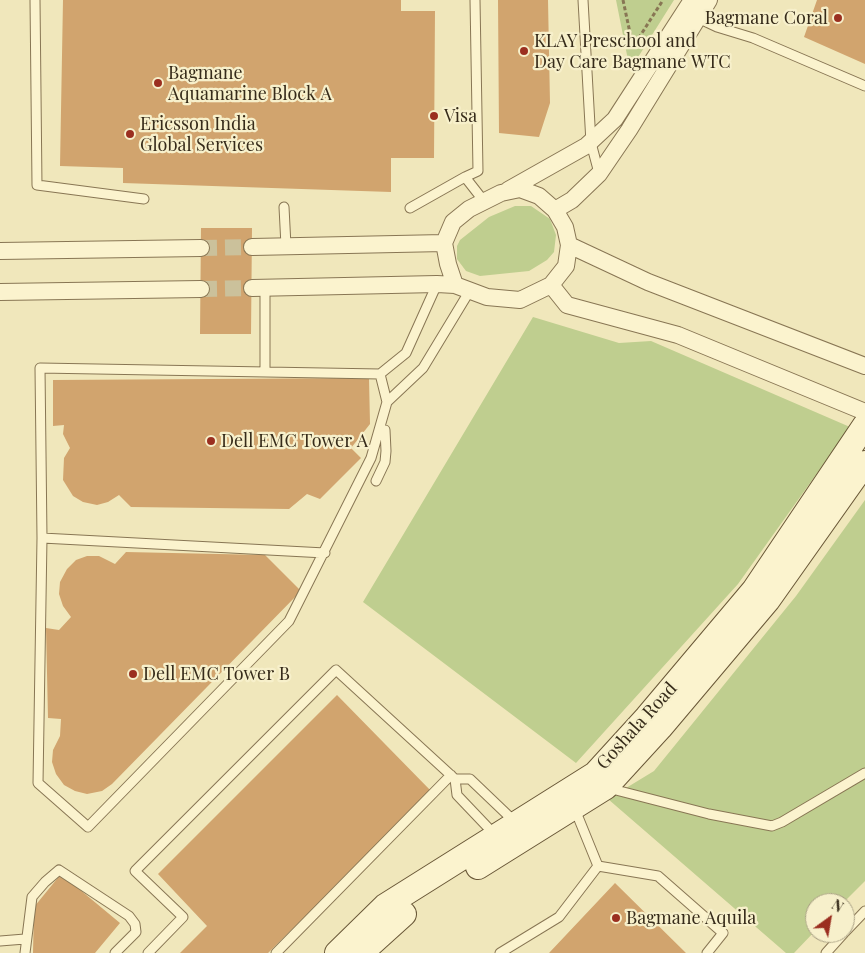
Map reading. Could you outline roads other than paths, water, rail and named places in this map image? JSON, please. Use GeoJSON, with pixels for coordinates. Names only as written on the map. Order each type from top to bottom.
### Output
{"type":"FeatureCollection","features":[{"type":"Feature","properties":{"kind":"street"},"geometry":{"type":"LineString","coordinates":[[462,288],[448,264],[444,243],[453,222],[483,200],[539,174],[591,143],[615,119],[692,0]]}},
{"type":"Feature","properties":{"kind":"street"},"geometry":{"type":"LineString","coordinates":[[556,210],[572,200],[599,174],[629,130],[709,0]]}},
{"type":"Feature","properties":{"kind":"street"},"geometry":{"type":"LineString","coordinates":[[258,287],[438,284],[462,288],[487,297],[520,300],[550,285],[566,266],[569,245],[565,227],[556,210],[540,196],[520,189],[501,193]]}},
{"type":"Feature","properties":{"kind":"street"},"geometry":{"type":"LineString","coordinates":[[252,247],[444,243]]}},
{"type":"Feature","properties":{"kind":"street"},"geometry":{"type":"LineString","coordinates":[[569,245],[648,282],[865,366]]}},
{"type":"Feature","properties":{"kind":"street"},"geometry":{"type":"LineString","coordinates":[[0,251],[201,248]]}},
{"type":"Feature","properties":{"kind":"street"},"geometry":{"type":"LineString","coordinates":[[550,285],[567,305],[678,335],[865,412]]}},
{"type":"Feature","properties":{"kind":"street"},"geometry":{"type":"LineString","coordinates":[[0,292],[201,289]]}},
{"type":"Feature","properties":{"kind":"street","name":"Goshala Road"},"geometry":{"type":"LineString","coordinates":[[600,781],[647,717],[754,590],[865,425]]}},
{"type":"Feature","properties":{"kind":"street","name":"Goshala Road"},"geometry":{"type":"LineString","coordinates":[[361,953],[396,919],[569,800],[600,781],[660,728],[768,600],[865,463]]}},
{"type":"Feature","properties":{"kind":"street","name":"Goshala Road"},"geometry":{"type":"LineString","coordinates":[[337,953],[385,906],[516,824],[569,800]]}},
{"type":"Feature","properties":{"kind":"lane"},"geometry":{"type":"LineString","coordinates":[[35,0],[37,185],[144,199]]}},
{"type":"Feature","properties":{"kind":"lane"},"geometry":{"type":"LineString","coordinates":[[410,208],[478,171],[475,0]]}},
{"type":"Feature","properties":{"kind":"lane"},"geometry":{"type":"LineString","coordinates":[[583,0],[591,143],[599,174]]}},
{"type":"Feature","properties":{"kind":"lane"},"geometry":{"type":"LineString","coordinates":[[698,18],[717,27],[753,38],[865,86]]}},
{"type":"Feature","properties":{"kind":"lane"},"geometry":{"type":"LineString","coordinates":[[465,177],[483,200]]}},
{"type":"Feature","properties":{"kind":"lane"},"geometry":{"type":"LineString","coordinates":[[284,207],[286,246]]}},
{"type":"Feature","properties":{"kind":"lane"},"geometry":{"type":"LineString","coordinates":[[380,374],[387,402],[371,458],[289,620],[88,827],[38,784],[42,538],[40,368],[380,374],[406,353],[438,284]]}},
{"type":"Feature","properties":{"kind":"lane"},"geometry":{"type":"LineString","coordinates":[[258,287],[265,372]]}},
{"type":"Feature","properties":{"kind":"lane"},"geometry":{"type":"LineString","coordinates":[[387,402],[424,368],[462,288]]}},
{"type":"Feature","properties":{"kind":"lane"},"geometry":{"type":"LineString","coordinates":[[376,481],[385,462],[386,451],[385,430],[380,430]]}},
{"type":"Feature","properties":{"kind":"lane"},"geometry":{"type":"LineString","coordinates":[[42,538],[325,552]]}},
{"type":"Feature","properties":{"kind":"lane"},"geometry":{"type":"LineString","coordinates":[[148,953],[183,917],[135,871],[336,670],[453,777],[457,795],[496,836]]}},
{"type":"Feature","properties":{"kind":"lane"},"geometry":{"type":"LineString","coordinates":[[600,781],[709,814],[772,826],[865,773]]}},
{"type":"Feature","properties":{"kind":"lane"},"geometry":{"type":"LineString","coordinates":[[453,777],[470,779],[516,824]]}},
{"type":"Feature","properties":{"kind":"lane"},"geometry":{"type":"LineString","coordinates":[[276,953],[453,777]]}},
{"type":"Feature","properties":{"kind":"lane"},"geometry":{"type":"LineString","coordinates":[[569,800],[598,866]]}},
{"type":"Feature","properties":{"kind":"lane"},"geometry":{"type":"LineString","coordinates":[[500,953],[559,917],[598,866]]}},
{"type":"Feature","properties":{"kind":"lane"},"geometry":{"type":"LineString","coordinates":[[598,866],[658,876],[724,933],[707,953]]}},
{"type":"Feature","properties":{"kind":"lane"},"geometry":{"type":"LineString","coordinates":[[25,953],[25,939],[32,897],[59,870],[129,916],[135,924],[136,932],[115,953]]}},
{"type":"Feature","properties":{"kind":"lane"},"geometry":{"type":"LineString","coordinates":[[855,922],[865,911]]}},
{"type":"Feature","properties":{"kind":"lane"},"geometry":{"type":"LineString","coordinates":[[0,941],[25,939]]}},
{"type":"Feature","properties":{"kind":"lane"},"geometry":{"type":"LineString","coordinates":[[826,953],[836,943]]}},
{"type":"Feature","properties":{"kind":"tunnel"},"geometry":{"type":"LineString","coordinates":[[201,248],[252,247]]}},
{"type":"Feature","properties":{"kind":"tunnel"},"geometry":{"type":"LineString","coordinates":[[201,289],[252,288]]}},
{"type":"Feature","properties":{"kind":"place","name":"Bagmane Coral"},"geometry":{"type":"Point","coordinates":[838,18]}},
{"type":"Feature","properties":{"kind":"place","name":"KLAY Preschool and Day Care Bagmane WTC"},"geometry":{"type":"Point","coordinates":[524,51]}},
{"type":"Feature","properties":{"kind":"place","name":"Bagmane Aquamarine Block A"},"geometry":{"type":"Point","coordinates":[158,83]}},
{"type":"Feature","properties":{"kind":"place","name":"Visa"},"geometry":{"type":"Point","coordinates":[434,116]}},
{"type":"Feature","properties":{"kind":"place","name":"Ericsson India Global Services"},"geometry":{"type":"Point","coordinates":[130,134]}},
{"type":"Feature","properties":{"kind":"place","name":"Dell EMC Tower A"},"geometry":{"type":"Point","coordinates":[211,441]}},
{"type":"Feature","properties":{"kind":"place","name":"Dell EMC Tower B"},"geometry":{"type":"Point","coordinates":[133,674]}},
{"type":"Feature","properties":{"kind":"place","name":"Bagmane Aquila"},"geometry":{"type":"Point","coordinates":[616,918]}}]}
